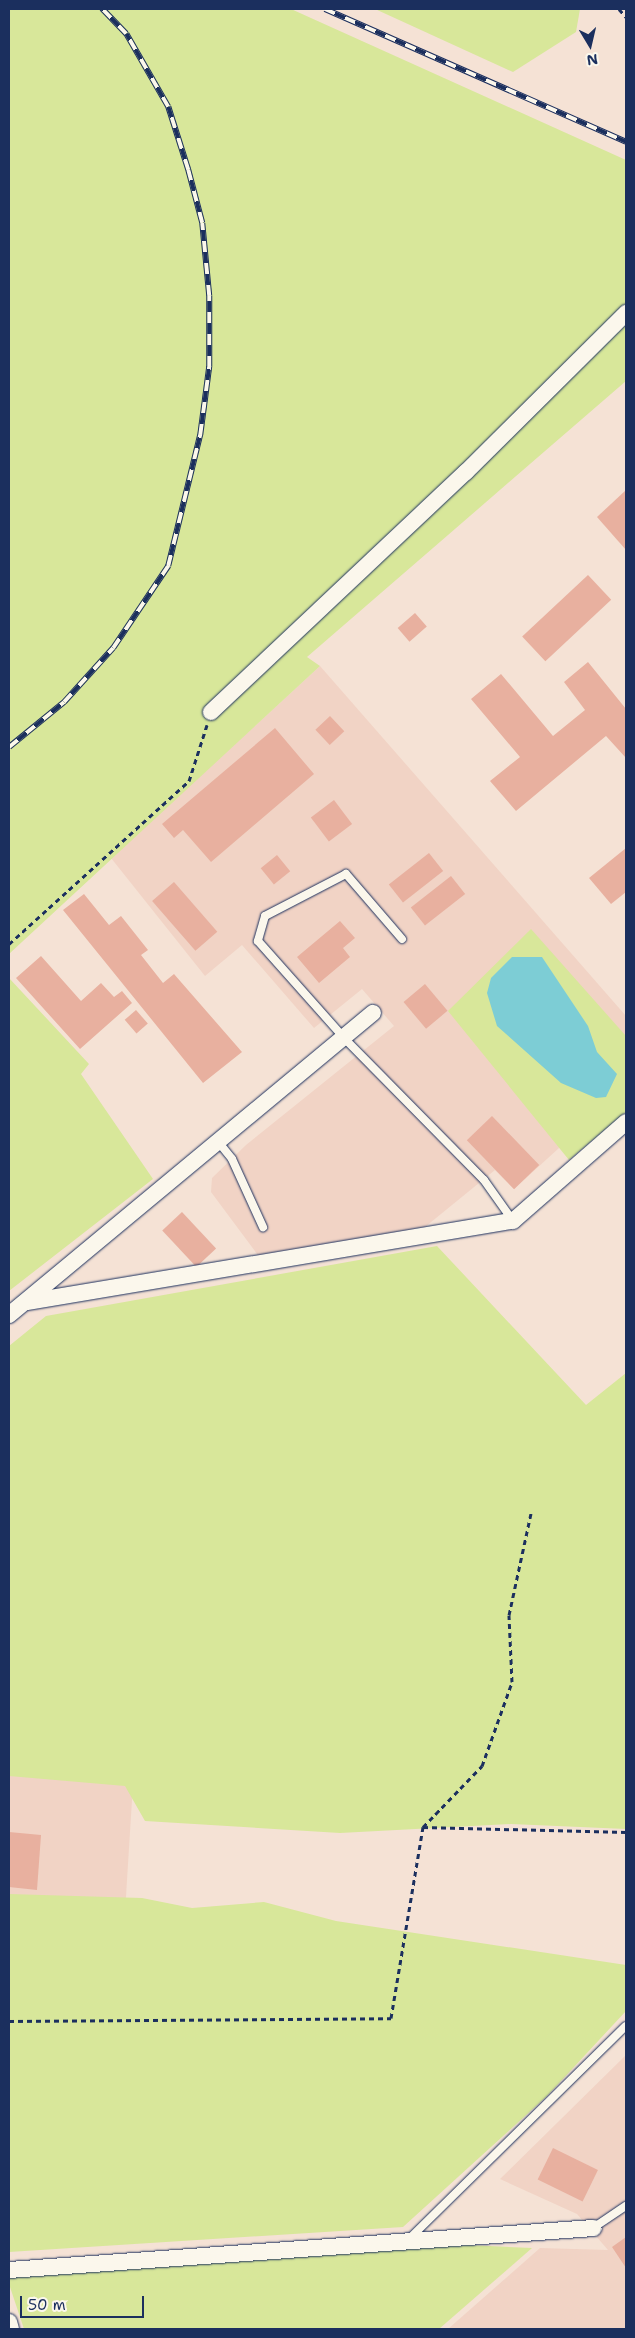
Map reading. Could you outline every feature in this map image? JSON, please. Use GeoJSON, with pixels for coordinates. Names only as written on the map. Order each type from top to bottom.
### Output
{"type":"FeatureCollection","features":[{"type":"Feature","properties":{"kind":"street"},"geometry":{"type":"LineString","coordinates":[[211,712],[466,472],[626,313]]}},
{"type":"Feature","properties":{"kind":"street"},"geometry":{"type":"LineString","coordinates":[[9,1315],[220,1144],[374,1013]]}},
{"type":"Feature","properties":{"kind":"street"},"geometry":{"type":"LineString","coordinates":[[27,1302],[513,1220],[626,1122]]}},
{"type":"Feature","properties":{"kind":"street"},"geometry":{"type":"LineString","coordinates":[[9,2270],[593,2228]]}},
{"type":"Feature","properties":{"kind":"street"},"geometry":{"type":"LineString","coordinates":[[9,2322],[11,2329]]}},
{"type":"Feature","properties":{"kind":"lane"},"geometry":{"type":"LineString","coordinates":[[402,939],[346,874],[264,916],[258,941],[344,1038],[484,1180],[513,1220]]}},
{"type":"Feature","properties":{"kind":"lane"},"geometry":{"type":"LineString","coordinates":[[220,1144],[232,1159],[263,1227]]}},
{"type":"Feature","properties":{"kind":"lane"},"geometry":{"type":"LineString","coordinates":[[406,2241],[626,2026]]}},
{"type":"Feature","properties":{"kind":"lane"},"geometry":{"type":"LineString","coordinates":[[593,2228],[626,2206]]}},
{"type":"Feature","properties":{"kind":"path"},"geometry":{"type":"LineString","coordinates":[[619,9],[626,17]]}},
{"type":"Feature","properties":{"kind":"path"},"geometry":{"type":"LineString","coordinates":[[9,944],[189,781],[211,712]]}},
{"type":"Feature","properties":{"kind":"path"},"geometry":{"type":"LineString","coordinates":[[9,2021],[391,2018],[423,1828],[482,1766],[512,1682],[509,1615],[531,1513]]}},
{"type":"Feature","properties":{"kind":"path"},"geometry":{"type":"LineString","coordinates":[[423,1828],[626,1832]]}},
{"type":"Feature","properties":{"kind":"shaded area"},"geometry":{"type":"Polygon","coordinates":[[[320,666],[626,1016],[626,1087],[514,1189],[495,1170],[425,1227],[260,1258],[211,1192],[212,1178],[246,1145],[394,1026],[362,989],[314,1028],[242,945],[205,976],[111,858],[320,666]]]}},
{"type":"Feature","properties":{"kind":"shaded area"},"geometry":{"type":"Polygon","coordinates":[[[9,1769],[133,1784],[119,2009],[9,2010],[9,1769]]]}},
{"type":"Feature","properties":{"kind":"shaded area"},"geometry":{"type":"Polygon","coordinates":[[[626,2055],[626,2329],[448,2329],[540,2248],[608,2250],[577,2214],[500,2179],[626,2055]]]}},
{"type":"Feature","properties":{"kind":"green space"},"geometry":{"type":"Polygon","coordinates":[[[9,9],[291,9],[626,160],[626,381],[307,657],[320,666],[9,954],[9,9]]]}},
{"type":"Feature","properties":{"kind":"green space"},"geometry":{"type":"Polygon","coordinates":[[[375,9],[580,9],[576,32],[513,72],[375,9]]]}},
{"type":"Feature","properties":{"kind":"green space"},"geometry":{"type":"Polygon","coordinates":[[[531,929],[626,1036],[626,1112],[569,1160],[448,1011],[531,929]]]}},
{"type":"Feature","properties":{"kind":"green space"},"geometry":{"type":"Polygon","coordinates":[[[9,978],[89,1064],[81,1074],[153,1179],[9,1291],[9,978]]]}},
{"type":"Feature","properties":{"kind":"green space"},"geometry":{"type":"Polygon","coordinates":[[[437,1246],[586,1405],[626,1373],[626,1829],[511,1824],[340,1833],[145,1821],[125,1786],[9,1776],[9,1346],[46,1316],[437,1246]]]}},
{"type":"Feature","properties":{"kind":"green space"},"geometry":{"type":"Polygon","coordinates":[[[9,1894],[142,1898],[192,1908],[264,1902],[336,1921],[626,1965],[626,2011],[547,2096],[403,2227],[9,2252],[9,1894]]]}},
{"type":"Feature","properties":{"kind":"green space"},"geometry":{"type":"Polygon","coordinates":[[[468,2245],[532,2248],[439,2329],[24,2329],[9,2284],[9,2268],[468,2245]]]}},
{"type":"Feature","properties":{"kind":"water"},"geometry":{"type":"Polygon","coordinates":[[[512,957],[542,957],[588,1026],[597,1052],[617,1074],[606,1097],[596,1098],[561,1083],[497,1026],[487,993],[491,978],[512,957]]]}},
{"type":"Feature","properties":{"kind":"building"},"geometry":{"type":"Polygon","coordinates":[[[626,490],[626,550],[597,517],[626,490]]]}},
{"type":"Feature","properties":{"kind":"building"},"geometry":{"type":"Polygon","coordinates":[[[588,575],[611,600],[545,661],[522,636],[588,575]]]}},
{"type":"Feature","properties":{"kind":"building"},"geometry":{"type":"Polygon","coordinates":[[[415,613],[427,627],[409,642],[398,628],[415,613]]]}},
{"type":"Feature","properties":{"kind":"building"},"geometry":{"type":"Polygon","coordinates":[[[588,662],[626,709],[626,758],[606,736],[516,811],[490,781],[520,757],[471,699],[501,674],[553,736],[585,710],[564,682],[588,662]]]}},
{"type":"Feature","properties":{"kind":"building"},"geometry":{"type":"Polygon","coordinates":[[[330,716],[344,731],[330,745],[315,730],[330,716]]]}},
{"type":"Feature","properties":{"kind":"building"},"geometry":{"type":"Polygon","coordinates":[[[275,728],[314,774],[211,862],[183,830],[174,838],[162,824],[275,728]]]}},
{"type":"Feature","properties":{"kind":"building"},"geometry":{"type":"Polygon","coordinates":[[[334,800],[352,824],[329,841],[311,817],[334,800]]]}},
{"type":"Feature","properties":{"kind":"building"},"geometry":{"type":"Polygon","coordinates":[[[626,848],[626,892],[611,904],[589,878],[626,848]]]}},
{"type":"Feature","properties":{"kind":"building"},"geometry":{"type":"Polygon","coordinates":[[[429,853],[443,871],[403,903],[389,884],[429,853]]]}},
{"type":"Feature","properties":{"kind":"building"},"geometry":{"type":"Polygon","coordinates":[[[277,855],[290,871],[274,885],[261,868],[277,855]]]}},
{"type":"Feature","properties":{"kind":"building"},"geometry":{"type":"Polygon","coordinates":[[[451,876],[465,894],[425,926],[411,907],[451,876]]]}},
{"type":"Feature","properties":{"kind":"building"},"geometry":{"type":"Polygon","coordinates":[[[174,882],[217,932],[195,951],[152,901],[174,882]]]}},
{"type":"Feature","properties":{"kind":"building"},"geometry":{"type":"Polygon","coordinates":[[[84,894],[109,925],[121,916],[148,950],[141,955],[163,983],[174,974],[242,1052],[203,1083],[63,910],[84,894]]]}},
{"type":"Feature","properties":{"kind":"building"},"geometry":{"type":"Polygon","coordinates":[[[340,921],[355,938],[343,948],[350,957],[319,983],[297,957],[340,921]]]}},
{"type":"Feature","properties":{"kind":"building"},"geometry":{"type":"Polygon","coordinates":[[[41,956],[81,1001],[101,983],[114,997],[122,991],[132,1003],[80,1049],[16,978],[41,956]]]}},
{"type":"Feature","properties":{"kind":"building"},"geometry":{"type":"Polygon","coordinates":[[[425,984],[447,1011],[426,1029],[404,1002],[425,984]]]}},
{"type":"Feature","properties":{"kind":"building"},"geometry":{"type":"Polygon","coordinates":[[[136,1010],[148,1024],[136,1033],[125,1020],[136,1010]]]}},
{"type":"Feature","properties":{"kind":"building"},"geometry":{"type":"Polygon","coordinates":[[[492,1116],[539,1165],[514,1189],[467,1140],[492,1116]]]}},
{"type":"Feature","properties":{"kind":"building"},"geometry":{"type":"Polygon","coordinates":[[[182,1212],[216,1249],[196,1267],[162,1230],[182,1212]]]}},
{"type":"Feature","properties":{"kind":"building"},"geometry":{"type":"Polygon","coordinates":[[[9,1832],[41,1835],[37,1890],[9,1887],[9,1832]]]}},
{"type":"Feature","properties":{"kind":"building"},"geometry":{"type":"Polygon","coordinates":[[[553,2148],[598,2170],[583,2201],[538,2179],[553,2148]]]}},
{"type":"Feature","properties":{"kind":"building"},"geometry":{"type":"Polygon","coordinates":[[[626,2237],[626,2268],[612,2247],[626,2237]]]}},
{"type":"Feature","properties":{"kind":"railway"},"geometry":{"type":"LineString","coordinates":[[9,747],[64,702],[113,648],[168,566],[200,435],[209,367],[209,296],[202,223],[188,170],[168,107],[126,34],[102,9]]}},
{"type":"Feature","properties":{"kind":"railway"},"geometry":{"type":"LineString","coordinates":[[325,9],[626,142]]}}]}
